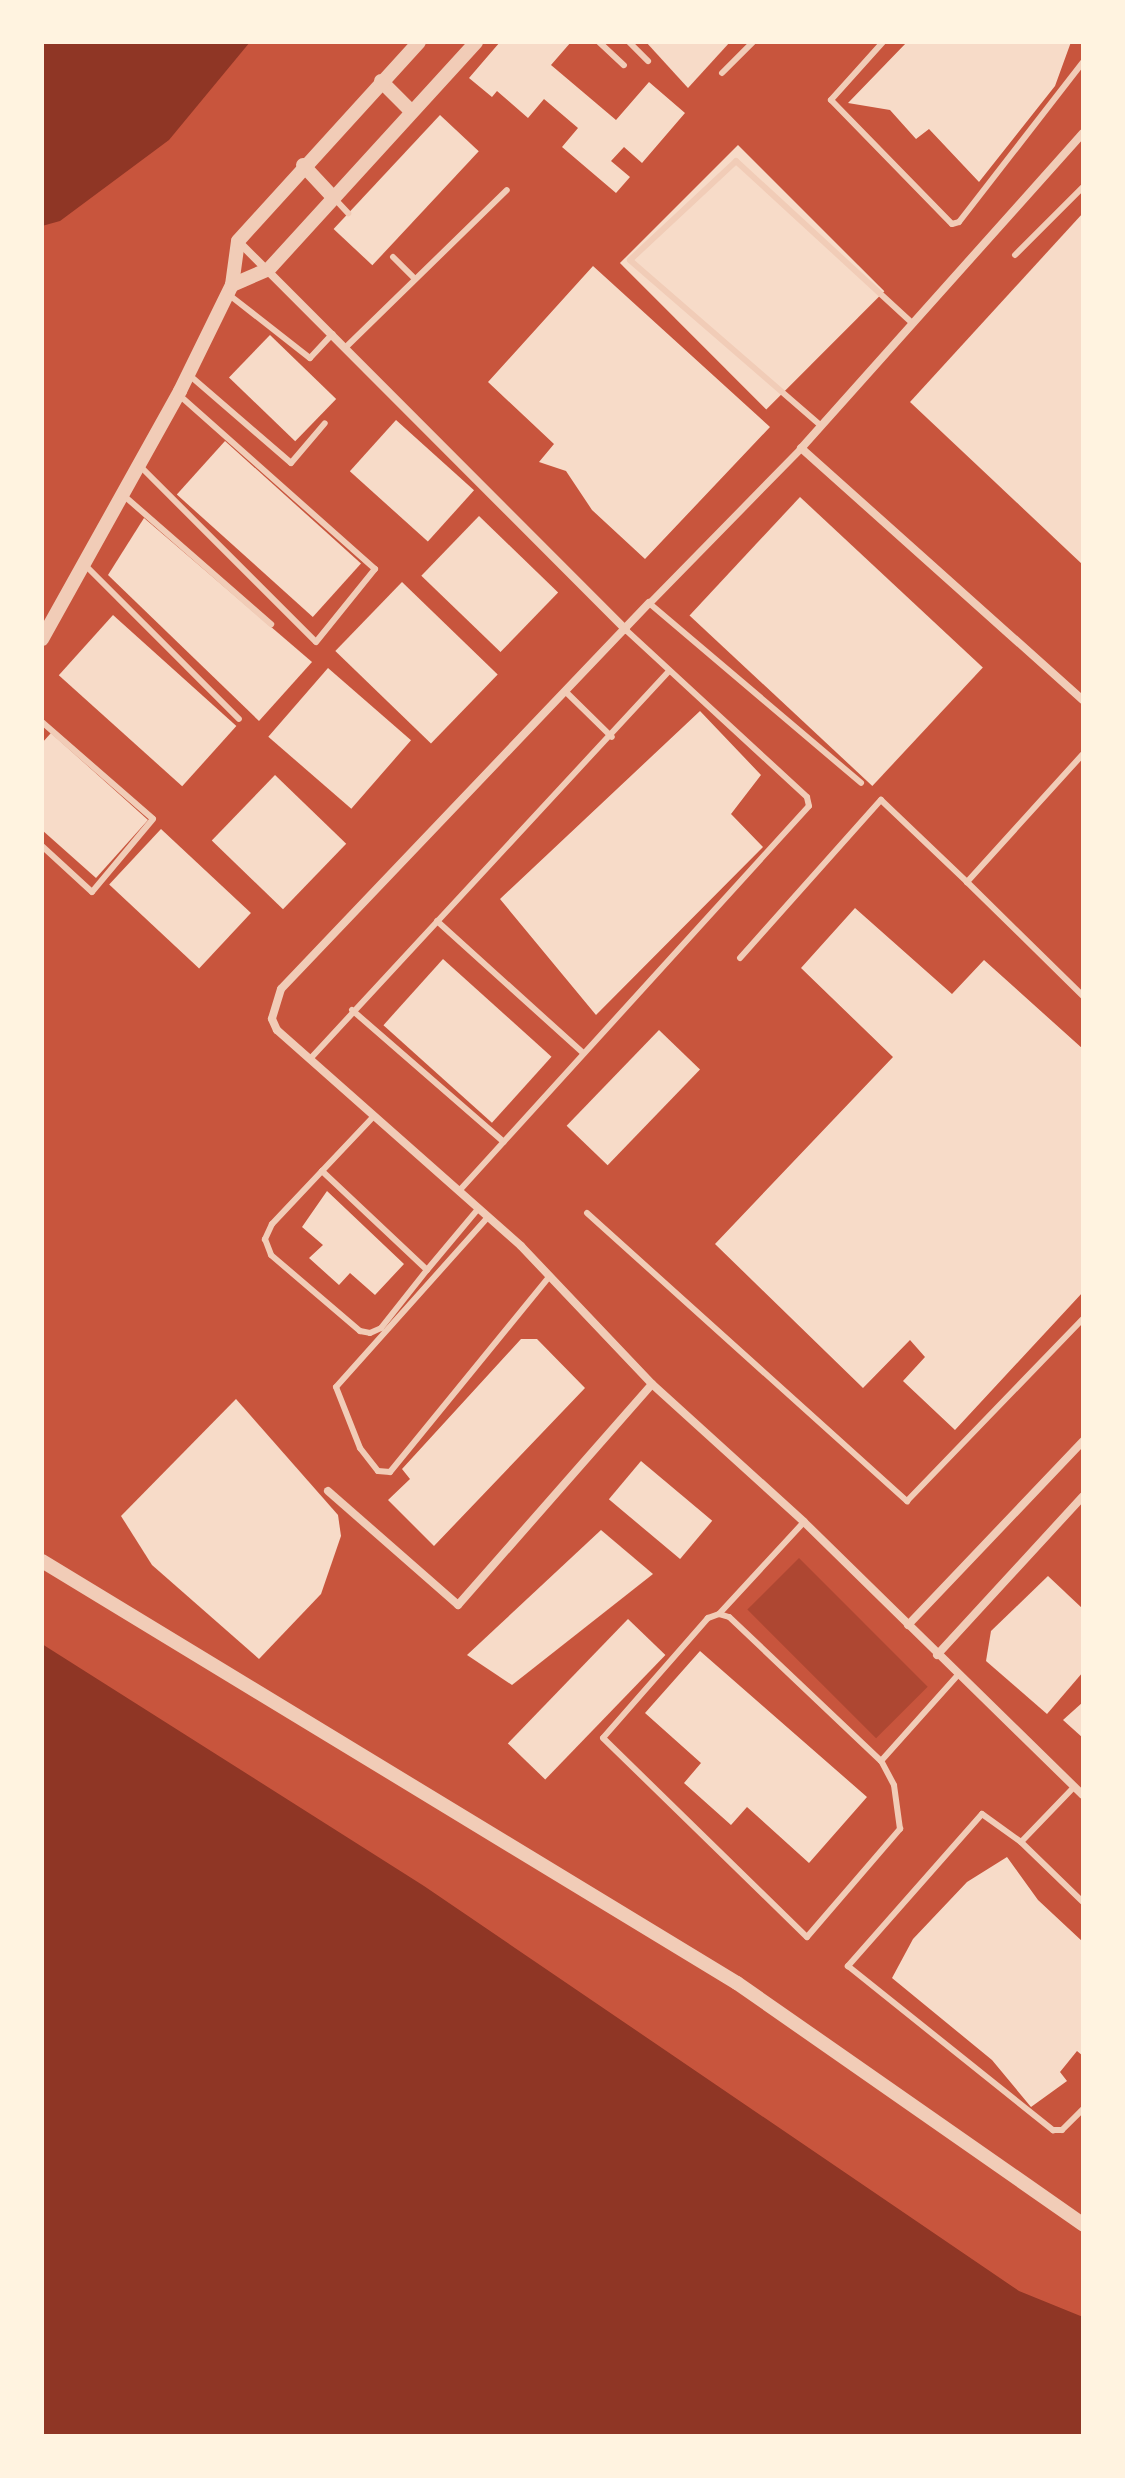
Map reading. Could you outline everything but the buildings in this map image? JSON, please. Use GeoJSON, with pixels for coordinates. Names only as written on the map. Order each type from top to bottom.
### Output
{"type":"FeatureCollection","features":[{"type":"Feature","properties":{"kind":"street"},"geometry":{"type":"LineString","coordinates":[[42,639],[178,394],[230,289],[238,241],[303,165],[419,42]]}},
{"type":"Feature","properties":{"kind":"street"},"geometry":{"type":"LineString","coordinates":[[230,289],[269,269],[331,195],[476,42]]}},
{"type":"Feature","properties":{"kind":"street"},"geometry":{"type":"LineString","coordinates":[[381,81],[411,111]]}},
{"type":"Feature","properties":{"kind":"street"},"geometry":{"type":"LineString","coordinates":[[1083,133],[910,321],[801,448],[281,989],[272,1019],[310,1059],[550,1276],[652,1384],[804,1522],[1083,1795]]}},
{"type":"Feature","properties":{"kind":"street"},"geometry":{"type":"LineString","coordinates":[[303,165],[331,195]]}},
{"type":"Feature","properties":{"kind":"street"},"geometry":{"type":"LineString","coordinates":[[238,241],[626,630]]}},
{"type":"Feature","properties":{"kind":"street"},"geometry":{"type":"LineString","coordinates":[[801,448],[1083,700]]}},
{"type":"Feature","properties":{"kind":"street"},"geometry":{"type":"LineString","coordinates":[[328,1491],[458,1605],[652,1384]]}},
{"type":"Feature","properties":{"kind":"street"},"geometry":{"type":"LineString","coordinates":[[908,1625],[1083,1441]]}},
{"type":"Feature","properties":{"kind":"street"},"geometry":{"type":"LineString","coordinates":[[937,1655],[1083,1496]]}},
{"type":"Feature","properties":{"kind":"street"},"geometry":{"type":"LineString","coordinates":[[42,1561],[737,1983],[1083,2224]]}},
{"type":"Feature","properties":{"kind":"lane"},"geometry":{"type":"LineString","coordinates":[[599,42],[624,65]]}},
{"type":"Feature","properties":{"kind":"lane"},"geometry":{"type":"LineString","coordinates":[[629,42],[648,61]]}},
{"type":"Feature","properties":{"kind":"lane"},"geometry":{"type":"LineString","coordinates":[[722,73],[753,42]]}},
{"type":"Feature","properties":{"kind":"lane"},"geometry":{"type":"LineString","coordinates":[[883,42],[831,100],[952,224],[959,222],[1083,62]]}},
{"type":"Feature","properties":{"kind":"lane"},"geometry":{"type":"LineString","coordinates":[[819,424],[630,260],[736,161],[910,321]]}},
{"type":"Feature","properties":{"kind":"lane"},"geometry":{"type":"LineString","coordinates":[[1015,255],[1083,187]]}},
{"type":"Feature","properties":{"kind":"lane"},"geometry":{"type":"LineString","coordinates":[[345,348],[507,190]]}},
{"type":"Feature","properties":{"kind":"lane"},"geometry":{"type":"LineString","coordinates":[[331,195],[348,213]]}},
{"type":"Feature","properties":{"kind":"lane"},"geometry":{"type":"LineString","coordinates":[[393,257],[415,279]]}},
{"type":"Feature","properties":{"kind":"lane"},"geometry":{"type":"LineString","coordinates":[[230,289],[310,358],[332,334]]}},
{"type":"Feature","properties":{"kind":"lane"},"geometry":{"type":"LineString","coordinates":[[188,374],[291,463],[325,423]]}},
{"type":"Feature","properties":{"kind":"lane"},"geometry":{"type":"LineString","coordinates":[[138,464],[316,642],[375,569],[178,394]]}},
{"type":"Feature","properties":{"kind":"lane"},"geometry":{"type":"LineString","coordinates":[[122,494],[271,624]]}},
{"type":"Feature","properties":{"kind":"lane"},"geometry":{"type":"LineString","coordinates":[[84,564],[239,719]]}},
{"type":"Feature","properties":{"kind":"lane"},"geometry":{"type":"LineString","coordinates":[[649,603],[861,783]]}},
{"type":"Feature","properties":{"kind":"lane"},"geometry":{"type":"LineString","coordinates":[[459,1191],[809,806],[807,797],[626,630]]}},
{"type":"Feature","properties":{"kind":"lane"},"geometry":{"type":"LineString","coordinates":[[310,1059],[352,1010],[612,737],[669,671]]}},
{"type":"Feature","properties":{"kind":"lane"},"geometry":{"type":"LineString","coordinates":[[566,692],[612,737]]}},
{"type":"Feature","properties":{"kind":"lane"},"geometry":{"type":"LineString","coordinates":[[42,722],[153,819],[92,892],[42,846]]}},
{"type":"Feature","properties":{"kind":"lane"},"geometry":{"type":"LineString","coordinates":[[967,882],[1083,754]]}},
{"type":"Feature","properties":{"kind":"lane"},"geometry":{"type":"LineString","coordinates":[[740,958],[881,800],[1083,996]]}},
{"type":"Feature","properties":{"kind":"lane"},"geometry":{"type":"LineString","coordinates":[[437,921],[583,1053]]}},
{"type":"Feature","properties":{"kind":"lane"},"geometry":{"type":"LineString","coordinates":[[352,1010],[504,1142]]}},
{"type":"Feature","properties":{"kind":"lane"},"geometry":{"type":"LineString","coordinates":[[374,1116],[272,1224],[265,1239],[271,1255],[360,1331],[370,1333],[381,1328],[478,1209]]}},
{"type":"Feature","properties":{"kind":"lane"},"geometry":{"type":"LineString","coordinates":[[322,1171],[427,1270]]}},
{"type":"Feature","properties":{"kind":"lane"},"geometry":{"type":"LineString","coordinates":[[587,1213],[907,1501],[1083,1319]]}},
{"type":"Feature","properties":{"kind":"lane"},"geometry":{"type":"LineString","coordinates":[[488,1217],[336,1387],[360,1448],[378,1471],[390,1472],[550,1276]]}},
{"type":"Feature","properties":{"kind":"lane"},"geometry":{"type":"LineString","coordinates":[[719,1614],[729,1617],[881,1761],[894,1785],[900,1829],[807,1937],[603,1738],[708,1618],[719,1614],[804,1522]]}},
{"type":"Feature","properties":{"kind":"lane"},"geometry":{"type":"LineString","coordinates":[[881,1761],[958,1675]]}},
{"type":"Feature","properties":{"kind":"lane"},"geometry":{"type":"LineString","coordinates":[[1021,1842],[1074,1787]]}},
{"type":"Feature","properties":{"kind":"lane"},"geometry":{"type":"LineString","coordinates":[[1083,1902],[1021,1842],[982,1814],[848,1966],[1053,2130],[1062,2130],[1083,2109]]}},
{"type":"Feature","properties":{"kind":"shaded area"},"geometry":{"type":"Polygon","coordinates":[[[42,42],[250,42],[169,140],[60,221],[42,226],[42,42]]]}},
{"type":"Feature","properties":{"kind":"shaded area"},"geometry":{"type":"Polygon","coordinates":[[[799,1558],[928,1687],[876,1738],[747,1610],[799,1558]]]}},
{"type":"Feature","properties":{"kind":"shaded area"},"geometry":{"type":"Polygon","coordinates":[[[42,1644],[424,1886],[1019,2291],[1083,2317],[1083,2436],[42,2436],[42,1644]]]}}]}
